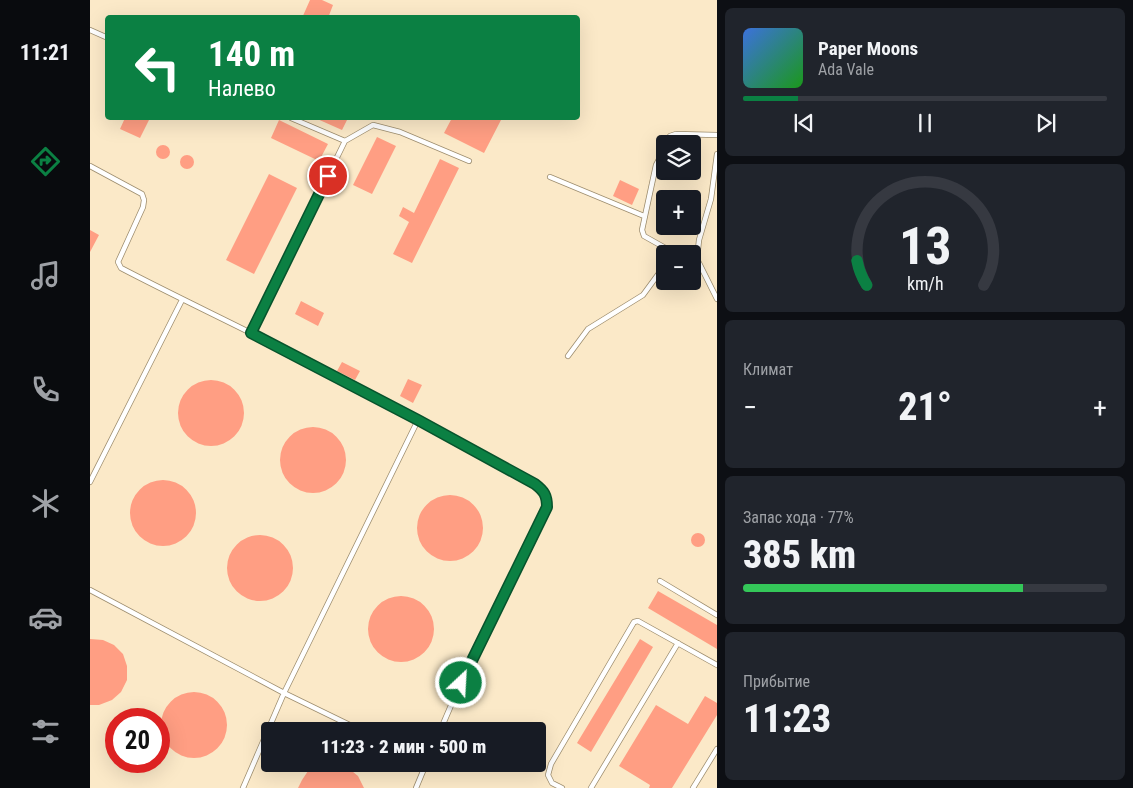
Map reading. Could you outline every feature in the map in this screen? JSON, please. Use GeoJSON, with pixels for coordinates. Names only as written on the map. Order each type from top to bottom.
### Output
{"type":"FeatureCollection","features":[{"type":"Feature","properties":{"kind":"lane"},"geometry":{"type":"LineString","coordinates":[[90,30],[105,37]]}},
{"type":"Feature","properties":{"kind":"lane"},"geometry":{"type":"LineString","coordinates":[[296,120],[345,141]]}},
{"type":"Feature","properties":{"kind":"lane"},"geometry":{"type":"LineString","coordinates":[[251,333],[345,141],[373,125],[400,132],[469,161]]}},
{"type":"Feature","properties":{"kind":"lane"},"geometry":{"type":"LineString","coordinates":[[673,135],[717,135]]}},
{"type":"Feature","properties":{"kind":"lane"},"geometry":{"type":"LineString","coordinates":[[698,245],[711,199],[717,154]]}},
{"type":"Feature","properties":{"kind":"lane"},"geometry":{"type":"LineString","coordinates":[[656,165],[642,230],[644,236],[660,245]]}},
{"type":"Feature","properties":{"kind":"lane"},"geometry":{"type":"LineString","coordinates":[[90,166],[142,194],[144,200],[143,207],[118,262],[121,268],[418,420],[543,490],[547,497],[547,507],[468,666],[444,722]]}},
{"type":"Feature","properties":{"kind":"lane"},"geometry":{"type":"LineString","coordinates":[[550,177],[644,216]]}},
{"type":"Feature","properties":{"kind":"lane"},"geometry":{"type":"LineString","coordinates":[[701,269],[717,299]]}},
{"type":"Feature","properties":{"kind":"lane"},"geometry":{"type":"LineString","coordinates":[[568,356],[588,329],[643,295],[656,277]]}},
{"type":"Feature","properties":{"kind":"lane"},"geometry":{"type":"LineString","coordinates":[[90,482],[182,300]]}},
{"type":"Feature","properties":{"kind":"lane"},"geometry":{"type":"LineString","coordinates":[[243,788],[284,693],[418,420]]}},
{"type":"Feature","properties":{"kind":"lane"},"geometry":{"type":"LineString","coordinates":[[660,581],[717,615]]}},
{"type":"Feature","properties":{"kind":"lane"},"geometry":{"type":"LineString","coordinates":[[90,590],[284,693],[344,722]]}},
{"type":"Feature","properties":{"kind":"lane"},"geometry":{"type":"LineString","coordinates":[[562,788],[552,783],[548,775],[551,764],[634,622],[638,621],[717,665]]}},
{"type":"Feature","properties":{"kind":"lane"},"geometry":{"type":"LineString","coordinates":[[590,788],[678,643]]}},
{"type":"Feature","properties":{"kind":"lane"},"geometry":{"type":"LineString","coordinates":[[693,788],[717,749]]}},
{"type":"Feature","properties":{"kind":"lane"},"geometry":{"type":"LineString","coordinates":[[416,788],[423,772]]}},
{"type":"Feature","properties":{"kind":"building"},"geometry":{"type":"Polygon","coordinates":[[[310,0],[322,0],[333,5],[329,15],[303,15],[310,0]]]}},
{"type":"Feature","properties":{"kind":"building"},"geometry":{"type":"Polygon","coordinates":[[[124,120],[149,120],[140,138],[120,129],[124,120]]]}},
{"type":"Feature","properties":{"kind":"building"},"geometry":{"type":"Polygon","coordinates":[[[279,120],[328,144],[319,161],[271,138],[279,120]]]}},
{"type":"Feature","properties":{"kind":"building"},"geometry":{"type":"Polygon","coordinates":[[[320,120],[347,120],[342,130],[320,120]]]}},
{"type":"Feature","properties":{"kind":"building"},"geometry":{"type":"Polygon","coordinates":[[[451,120],[501,120],[484,153],[444,133],[451,120]]]}},
{"type":"Feature","properties":{"kind":"building"},"geometry":{"type":"Polygon","coordinates":[[[377,137],[396,146],[372,194],[353,185],[377,137]]]}},
{"type":"Feature","properties":{"kind":"building"},"geometry":{"type":"Polygon","coordinates":[[[160,145],[166,145],[170,152],[166,159],[160,159],[156,155],[156,149],[160,145]]]}},
{"type":"Feature","properties":{"kind":"building"},"geometry":{"type":"Polygon","coordinates":[[[184,155],[190,155],[194,162],[190,169],[184,169],[180,165],[180,159],[184,155]]]}},
{"type":"Feature","properties":{"kind":"building"},"geometry":{"type":"Polygon","coordinates":[[[440,159],[459,168],[412,263],[393,254],[409,222],[399,216],[403,207],[414,213],[440,159]]]}},
{"type":"Feature","properties":{"kind":"building"},"geometry":{"type":"Polygon","coordinates":[[[269,174],[297,188],[254,274],[226,260],[269,174]]]}},
{"type":"Feature","properties":{"kind":"building"},"geometry":{"type":"Polygon","coordinates":[[[620,180],[639,189],[632,205],[613,196],[620,180]]]}},
{"type":"Feature","properties":{"kind":"building"},"geometry":{"type":"Polygon","coordinates":[[[90,230],[99,235],[90,252],[90,230]]]}},
{"type":"Feature","properties":{"kind":"building"},"geometry":{"type":"Polygon","coordinates":[[[301,301],[324,313],[318,326],[295,314],[301,301]]]}},
{"type":"Feature","properties":{"kind":"building"},"geometry":{"type":"Polygon","coordinates":[[[342,362],[360,371],[355,380],[337,371],[342,362]]]}},
{"type":"Feature","properties":{"kind":"building"},"geometry":{"type":"Polygon","coordinates":[[[408,379],[422,385],[413,403],[400,396],[408,379]]]}},
{"type":"Feature","properties":{"kind":"building"},"geometry":{"type":"Polygon","coordinates":[[[211,380],[224,382],[239,395],[242,400],[244,413],[242,426],[229,441],[224,444],[211,446],[198,444],[183,431],[180,426],[178,413],[180,400],[193,385],[198,382],[211,380]]]}},
{"type":"Feature","properties":{"kind":"building"},"geometry":{"type":"Polygon","coordinates":[[[313,427],[326,429],[341,442],[344,447],[346,460],[344,473],[331,488],[326,491],[313,493],[300,491],[285,478],[282,473],[280,460],[282,447],[295,432],[300,429],[313,427]]]}},
{"type":"Feature","properties":{"kind":"building"},"geometry":{"type":"Polygon","coordinates":[[[163,480],[176,482],[191,495],[194,500],[196,513],[194,526],[181,541],[176,544],[163,546],[150,544],[135,531],[132,526],[130,513],[132,500],[145,485],[150,482],[163,480]]]}},
{"type":"Feature","properties":{"kind":"building"},"geometry":{"type":"Polygon","coordinates":[[[450,495],[463,497],[478,510],[481,515],[483,528],[481,541],[468,556],[463,559],[450,561],[437,559],[422,546],[419,541],[417,528],[419,515],[432,500],[437,497],[450,495]]]}},
{"type":"Feature","properties":{"kind":"building"},"geometry":{"type":"Polygon","coordinates":[[[695,533],[701,533],[705,540],[701,547],[695,547],[691,543],[691,537],[695,533]]]}},
{"type":"Feature","properties":{"kind":"building"},"geometry":{"type":"Polygon","coordinates":[[[260,535],[273,537],[288,550],[291,555],[293,568],[291,581],[278,596],[273,599],[260,601],[247,599],[232,586],[229,581],[227,568],[229,555],[242,540],[247,537],[260,535]]]}},
{"type":"Feature","properties":{"kind":"building"},"geometry":{"type":"Polygon","coordinates":[[[658,591],[717,625],[717,649],[648,608],[658,591]]]}},
{"type":"Feature","properties":{"kind":"building"},"geometry":{"type":"Polygon","coordinates":[[[401,596],[414,598],[429,611],[432,616],[434,629],[432,642],[419,657],[414,660],[401,662],[388,660],[373,647],[370,642],[368,629],[370,616],[383,601],[388,598],[401,596]]]}},
{"type":"Feature","properties":{"kind":"building"},"geometry":{"type":"Polygon","coordinates":[[[90,639],[103,640],[114,645],[123,654],[127,666],[127,680],[121,692],[112,700],[99,705],[90,705],[90,639]]]}},
{"type":"Feature","properties":{"kind":"building"},"geometry":{"type":"Polygon","coordinates":[[[640,639],[653,647],[591,752],[577,743],[640,639]]]}},
{"type":"Feature","properties":{"kind":"building"},"geometry":{"type":"Polygon","coordinates":[[[194,692],[207,694],[222,707],[226,719],[225,738],[207,756],[194,758],[181,756],[170,747],[170,708],[165,708],[181,694],[194,692]]]}},
{"type":"Feature","properties":{"kind":"building"},"geometry":{"type":"Polygon","coordinates":[[[705,696],[717,703],[717,715],[672,788],[649,788],[650,785],[619,766],[656,705],[688,724],[705,696]]]}},
{"type":"Feature","properties":{"kind":"building"},"geometry":{"type":"Polygon","coordinates":[[[307,772],[353,772],[358,776],[364,788],[298,788],[307,772]]]}},
{"type":"Feature","properties":{"kind":"route"},"geometry":{"type":"LineString","coordinates":[[328,176],[251,333],[418,420],[535,484],[543,490],[547,497],[547,507],[461,683]]}}]}
